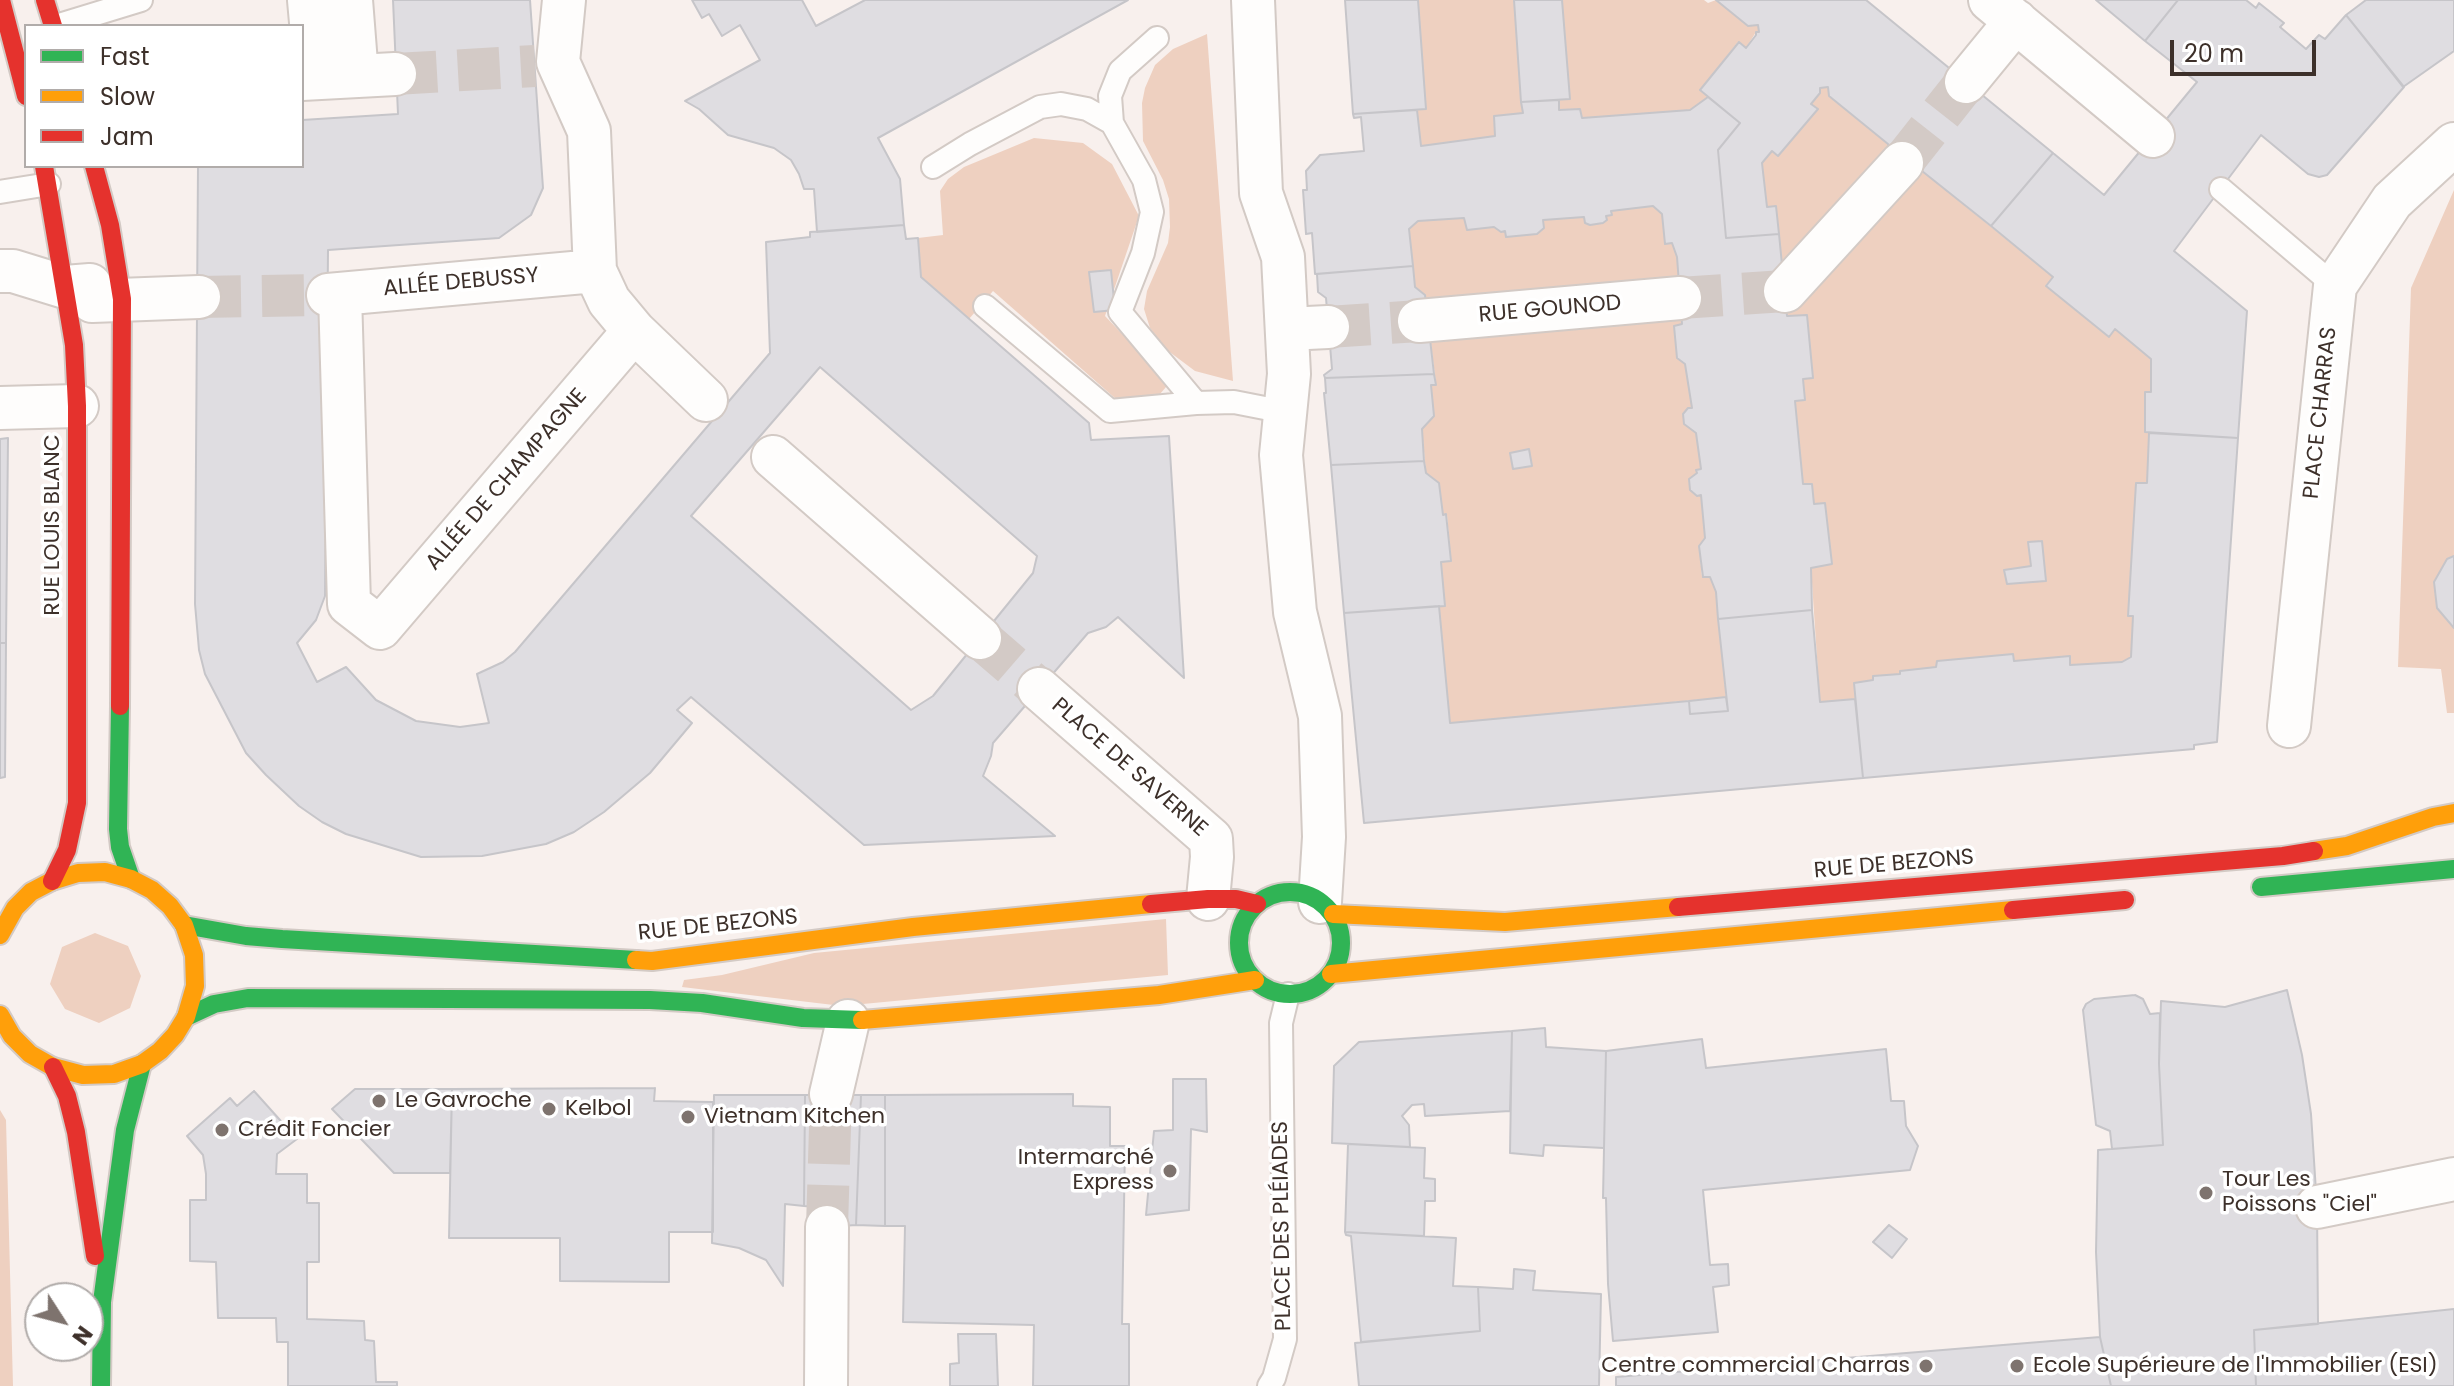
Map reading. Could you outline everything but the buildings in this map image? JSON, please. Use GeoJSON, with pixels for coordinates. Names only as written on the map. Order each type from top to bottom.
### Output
{"type":"FeatureCollection","features":[{"type":"Feature","properties":{"kind":"main road"},"geometry":{"type":"LineString","coordinates":[[1,0],[24,88]]}},
{"type":"Feature","properties":{"kind":"main road"},"geometry":{"type":"LineString","coordinates":[[45,0],[54,24]]}},
{"type":"Feature","properties":{"kind":"main road"},"geometry":{"type":"LineString","coordinates":[[95,168],[110,225],[122,299],[118,829],[120,847],[131,879]]}},
{"type":"Feature","properties":{"kind":"main road","name":"RUE LOUIS BLANC"},"geometry":{"type":"LineString","coordinates":[[46,175],[74,345],[77,406],[77,803],[67,850],[52,881]]}},
{"type":"Feature","properties":{"kind":"main road","name":"RUE DE BEZONS"},"geometry":{"type":"LineString","coordinates":[[1326,908],[1505,922],[2283,856],[2347,846],[2454,813]]}},
{"type":"Feature","properties":{"kind":"main road"},"geometry":{"type":"LineString","coordinates":[[2236,889],[2454,869]]}},
{"type":"Feature","properties":{"kind":"main road"},"geometry":{"type":"LineString","coordinates":[[0,1015],[12,1036],[30,1054],[53,1067],[83,1075],[114,1074],[142,1064],[175,1035],[186,1017],[195,986],[194,955],[184,925],[170,906],[152,890],[131,879],[105,872],[78,873],[52,881],[31,892],[15,908],[1,931]]}},
{"type":"Feature","properties":{"kind":"main road"},"geometry":{"type":"LineString","coordinates":[[1289,892],[1305,894],[1326,908],[1339,928],[1342,944],[1339,960],[1331,974],[1312,990],[1288,994],[1270,990],[1255,980],[1244,967],[1239,950],[1240,933],[1246,917],[1257,904],[1272,895],[1289,892]]}},
{"type":"Feature","properties":{"kind":"main road"},"geometry":{"type":"LineString","coordinates":[[1331,974],[2142,898]]}},
{"type":"Feature","properties":{"kind":"main road","name":"RUE DE BEZONS"},"geometry":{"type":"LineString","coordinates":[[184,925],[282,939],[652,961],[913,927],[1208,899],[1236,899],[1257,904]]}},
{"type":"Feature","properties":{"kind":"main road"},"geometry":{"type":"LineString","coordinates":[[186,1017],[214,1004],[248,998],[634,1000],[702,1003],[803,1018],[848,1021],[1159,995],[1255,980]]}},
{"type":"Feature","properties":{"kind":"main road"},"geometry":{"type":"LineString","coordinates":[[104,1287],[125,1130],[142,1064]]}},
{"type":"Feature","properties":{"kind":"main road"},"geometry":{"type":"LineString","coordinates":[[53,1067],[67,1096],[76,1132],[99,1282]]}},
{"type":"Feature","properties":{"kind":"main road"},"geometry":{"type":"LineString","coordinates":[[101,1362],[101,1386]]}},
{"type":"Feature","properties":{"kind":"street"},"geometry":{"type":"LineString","coordinates":[[309,0],[309,79],[376,75],[351,0]]}},
{"type":"Feature","properties":{"kind":"street"},"geometry":{"type":"LineString","coordinates":[[564,0],[547,64],[589,131],[595,271],[609,301],[634,331],[706,400]]}},
{"type":"Feature","properties":{"kind":"street"},"geometry":{"type":"LineString","coordinates":[[1253,0],[1261,193],[1283,257],[1289,374],[1281,455],[1295,612],[1320,716],[1326,908]]}},
{"type":"Feature","properties":{"kind":"street"},"geometry":{"type":"LineString","coordinates":[[1966,82],[2003,11],[2153,136]]}},
{"type":"Feature","properties":{"kind":"street","name":"PLACE CHARRAS"},"geometry":{"type":"LineString","coordinates":[[2289,726],[2335,286],[2392,201],[2454,144]]}},
{"type":"Feature","properties":{"kind":"street"},"geometry":{"type":"LineString","coordinates":[[1785,291],[1902,163]]}},
{"type":"Feature","properties":{"kind":"street"},"geometry":{"type":"LineString","coordinates":[[0,271],[13,271],[65,287],[90,285],[92,301],[199,297]]}},
{"type":"Feature","properties":{"kind":"street","name":"ALLÉE DEBUSSY"},"geometry":{"type":"LineString","coordinates":[[380,628],[349,604],[334,294],[595,271]]}},
{"type":"Feature","properties":{"kind":"street","name":"RUE GOUNOD"},"geometry":{"type":"LineString","coordinates":[[1419,321],[1680,298]]}},
{"type":"Feature","properties":{"kind":"street"},"geometry":{"type":"LineString","coordinates":[[1287,329],[1328,327]]}},
{"type":"Feature","properties":{"kind":"street","name":"ALLÉE DE CHAMPAGNE"},"geometry":{"type":"LineString","coordinates":[[380,628],[634,331]]}},
{"type":"Feature","properties":{"kind":"street"},"geometry":{"type":"LineString","coordinates":[[0,408],[77,406]]}},
{"type":"Feature","properties":{"kind":"street"},"geometry":{"type":"LineString","coordinates":[[773,457],[980,638]]}},
{"type":"Feature","properties":{"kind":"street","name":"PLACE DE SAVERNE"},"geometry":{"type":"LineString","coordinates":[[1039,689],[1211,839],[1208,899]]}},
{"type":"Feature","properties":{"kind":"street"},"geometry":{"type":"LineString","coordinates":[[831,1094],[848,1021]]}},
{"type":"Feature","properties":{"kind":"street"},"geometry":{"type":"LineString","coordinates":[[2317,1207],[2454,1179]]}},
{"type":"Feature","properties":{"kind":"street"},"geometry":{"type":"LineString","coordinates":[[826,1386],[827,1227]]}},
{"type":"Feature","properties":{"kind":"lane"},"geometry":{"type":"LineString","coordinates":[[62,24],[141,0]]}},
{"type":"Feature","properties":{"kind":"lane"},"geometry":{"type":"LineString","coordinates":[[1157,38],[1120,71],[1110,96],[1112,123],[1144,180],[1152,212],[1143,253],[1120,312],[1196,403]]}},
{"type":"Feature","properties":{"kind":"lane"},"geometry":{"type":"LineString","coordinates":[[933,167],[1040,107],[1061,104],[1087,109],[1112,123]]}},
{"type":"Feature","properties":{"kind":"lane"},"geometry":{"type":"LineString","coordinates":[[0,192],[46,175]]}},
{"type":"Feature","properties":{"kind":"lane"},"geometry":{"type":"LineString","coordinates":[[2221,189],[2335,286]]}},
{"type":"Feature","properties":{"kind":"lane"},"geometry":{"type":"LineString","coordinates":[[985,306],[1110,411],[1234,402],[1285,412]]}},
{"type":"Feature","properties":{"kind":"lane","name":"PLACE DES PLÉIADES"},"geometry":{"type":"LineString","coordinates":[[1275,1383],[1285,1339],[1281,1023],[1288,994]]}},
{"type":"Feature","properties":{"kind":"shaded area"},"geometry":{"type":"Polygon","coordinates":[[[1418,0],[1704,0],[1708,3],[1716,0],[1748,26],[1758,25],[1759,32],[1746,48],[1738,42],[1700,90],[1708,97],[1690,110],[1582,118],[1580,109],[1559,110],[1521,103],[1523,113],[1494,116],[1495,136],[1421,146],[1417,110],[1426,109],[1418,0]]]}},
{"type":"Feature","properties":{"kind":"shaded area"},"geometry":{"type":"Polygon","coordinates":[[[1207,34],[1233,381],[1195,371],[1167,350],[1150,328],[1144,309],[1147,291],[1168,243],[1170,227],[1169,199],[1143,141],[1142,103],[1145,88],[1155,65],[1173,49],[1207,34]]]}},
{"type":"Feature","properties":{"kind":"shaded area"},"geometry":{"type":"Polygon","coordinates":[[[1828,87],[1829,96],[1888,144],[1890,154],[1915,175],[1922,171],[2053,277],[2047,287],[2108,336],[2115,329],[2151,359],[2151,392],[2145,393],[2145,432],[2149,433],[2147,483],[2136,483],[2128,615],[2133,616],[2131,657],[2122,662],[2070,665],[2070,656],[2014,661],[2013,654],[1937,661],[1936,667],[1873,676],[1873,680],[1855,683],[1855,699],[1820,702],[1811,568],[1832,564],[1825,504],[1814,504],[1812,484],[1803,484],[1795,401],[1805,400],[1803,379],[1813,377],[1807,316],[1787,316],[1762,163],[1772,151],[1779,155],[1817,109],[1811,104],[1820,93],[1820,88],[1828,87]]]}},
{"type":"Feature","properties":{"kind":"shaded area"},"geometry":{"type":"Polygon","coordinates":[[[1034,138],[1083,143],[1112,164],[1139,216],[1105,316],[1167,381],[1160,394],[1116,399],[993,291],[969,319],[921,277],[918,238],[943,235],[940,191],[948,179],[964,167],[1034,138]]]}},
{"type":"Feature","properties":{"kind":"shaded area"},"geometry":{"type":"Polygon","coordinates":[[[2454,190],[2454,713],[2447,713],[2441,669],[2398,667],[2411,288],[2454,190]]]}},
{"type":"Feature","properties":{"kind":"shaded area"},"geometry":{"type":"Polygon","coordinates":[[[1653,206],[1662,214],[1665,243],[1672,243],[1677,257],[1682,324],[1674,326],[1677,358],[1685,364],[1692,408],[1683,414],[1684,424],[1696,433],[1701,469],[1689,480],[1691,490],[1697,496],[1701,495],[1705,538],[1699,546],[1702,577],[1710,577],[1716,592],[1726,697],[1450,723],[1439,606],[1445,605],[1441,562],[1451,560],[1447,515],[1443,515],[1439,483],[1426,473],[1422,429],[1431,385],[1436,384],[1425,296],[1415,287],[1409,229],[1418,221],[1464,218],[1467,230],[1494,227],[1505,231],[1507,237],[1537,234],[1544,228],[1543,220],[1584,217],[1585,223],[1590,225],[1603,223],[1611,211],[1653,206]]]}},
{"type":"Feature","properties":{"kind":"shaded area"},"geometry":{"type":"Polygon","coordinates":[[[1166,919],[1168,975],[842,1006],[682,987],[684,980],[722,975],[814,953],[1166,919]]]}},
{"type":"Feature","properties":{"kind":"shaded area"},"geometry":{"type":"Polygon","coordinates":[[[95,933],[128,946],[141,976],[130,1008],[99,1023],[65,1009],[50,984],[62,947],[95,933]]]}},
{"type":"Feature","properties":{"kind":"shaded area"},"geometry":{"type":"Polygon","coordinates":[[[0,1110],[6,1120],[13,1386],[0,1386],[0,1110]]]}},
{"type":"Feature","properties":{"kind":"tunnel"},"geometry":{"type":"LineString","coordinates":[[395,74],[535,66]]}},
{"type":"Feature","properties":{"kind":"tunnel"},"geometry":{"type":"LineString","coordinates":[[1902,163],[1966,82]]}},
{"type":"Feature","properties":{"kind":"tunnel"},"geometry":{"type":"LineString","coordinates":[[1680,298],[1785,291]]}},
{"type":"Feature","properties":{"kind":"tunnel"},"geometry":{"type":"LineString","coordinates":[[199,297],[328,295]]}},
{"type":"Feature","properties":{"kind":"tunnel"},"geometry":{"type":"LineString","coordinates":[[1328,327],[1419,321]]}},
{"type":"Feature","properties":{"kind":"tunnel"},"geometry":{"type":"LineString","coordinates":[[980,638],[1039,689]]}},
{"type":"Feature","properties":{"kind":"tunnel"},"geometry":{"type":"LineString","coordinates":[[827,1227],[831,1094]]}},
{"type":"Feature","properties":{"kind":"traffic: fast"},"geometry":{"type":"LineString","coordinates":[[120,706],[118,829],[120,847],[131,879]]}},
{"type":"Feature","properties":{"kind":"traffic: fast"},"geometry":{"type":"LineString","coordinates":[[2261,887],[2454,869]]}},
{"type":"Feature","properties":{"kind":"traffic: fast"},"geometry":{"type":"LineString","coordinates":[[1290,892],[1309,896],[1326,907],[1337,924],[1341,943],[1337,962],[1326,979],[1309,990],[1290,994],[1271,990],[1254,979],[1243,962],[1239,943],[1243,924],[1254,907],[1271,896],[1290,892]]}},
{"type":"Feature","properties":{"kind":"traffic: fast"},"geometry":{"type":"LineString","coordinates":[[184,925],[282,939],[636,960]]}},
{"type":"Feature","properties":{"kind":"traffic: fast"},"geometry":{"type":"LineString","coordinates":[[186,1017],[214,1004],[248,998],[650,1000],[702,1003],[803,1018],[862,1020]]}},
{"type":"Feature","properties":{"kind":"traffic: fast"},"geometry":{"type":"LineString","coordinates":[[101,1386],[102,1302],[125,1130],[142,1064]]}},
{"type":"Feature","properties":{"kind":"traffic: slow"},"geometry":{"type":"LineString","coordinates":[[2314,851],[2347,846],[2454,813]]}},
{"type":"Feature","properties":{"kind":"traffic: slow"},"geometry":{"type":"LineString","coordinates":[[0,935],[15,908],[31,892],[78,873],[105,872],[131,879],[152,890],[170,906],[184,925],[194,955],[195,986],[186,1017],[175,1035],[142,1064],[114,1074],[83,1075],[53,1067],[30,1054],[12,1036],[0,1015]]}},
{"type":"Feature","properties":{"kind":"traffic: slow"},"geometry":{"type":"LineString","coordinates":[[636,960],[652,961],[913,927],[1151,904]]}},
{"type":"Feature","properties":{"kind":"traffic: slow"},"geometry":{"type":"LineString","coordinates":[[1333,914],[1505,922],[1678,907]]}},
{"type":"Feature","properties":{"kind":"traffic: slow"},"geometry":{"type":"LineString","coordinates":[[1331,974],[2013,910]]}},
{"type":"Feature","properties":{"kind":"traffic: slow"},"geometry":{"type":"LineString","coordinates":[[862,1020],[1159,995],[1255,980]]}},
{"type":"Feature","properties":{"kind":"traffic: jam"},"geometry":{"type":"LineString","coordinates":[[1,0],[24,88]]}},
{"type":"Feature","properties":{"kind":"traffic: jam"},"geometry":{"type":"LineString","coordinates":[[45,0],[52,24]]}},
{"type":"Feature","properties":{"kind":"traffic: jam"},"geometry":{"type":"LineString","coordinates":[[44,168],[74,345],[77,406],[77,803],[67,850],[52,881]]}},
{"type":"Feature","properties":{"kind":"traffic: jam"},"geometry":{"type":"LineString","coordinates":[[95,168],[110,225],[122,299],[120,706]]}},
{"type":"Feature","properties":{"kind":"traffic: jam"},"geometry":{"type":"LineString","coordinates":[[1678,907],[2314,851]]}},
{"type":"Feature","properties":{"kind":"traffic: jam"},"geometry":{"type":"LineString","coordinates":[[1151,904],[1208,899],[1236,899],[1257,904]]}},
{"type":"Feature","properties":{"kind":"traffic: jam"},"geometry":{"type":"LineString","coordinates":[[2013,910],[2125,900]]}},
{"type":"Feature","properties":{"kind":"traffic: jam"},"geometry":{"type":"LineString","coordinates":[[53,1067],[67,1096],[76,1132],[95,1256]]}},
{"type":"Feature","properties":{"kind":"place","name":"Le Gavroche"},"geometry":{"type":"Point","coordinates":[379,1101]}},
{"type":"Feature","properties":{"kind":"place","name":"Kelbol"},"geometry":{"type":"Point","coordinates":[549,1109]}},
{"type":"Feature","properties":{"kind":"place","name":"Vietnam Kitchen"},"geometry":{"type":"Point","coordinates":[688,1117]}},
{"type":"Feature","properties":{"kind":"place","name":"Crédit Foncier"},"geometry":{"type":"Point","coordinates":[222,1130]}},
{"type":"Feature","properties":{"kind":"place","name":"Intermarché Express"},"geometry":{"type":"Point","coordinates":[1170,1171]}},
{"type":"Feature","properties":{"kind":"place","name":"Tour Les Poissons \"Ciel\""},"geometry":{"type":"Point","coordinates":[2206,1193]}},
{"type":"Feature","properties":{"kind":"place","name":"Centre commercial Charras"},"geometry":{"type":"Point","coordinates":[1926,1366]}},
{"type":"Feature","properties":{"kind":"place","name":"Ecole Supérieure de l'Immobilier (ESI)"},"geometry":{"type":"Point","coordinates":[2017,1366]}}]}
